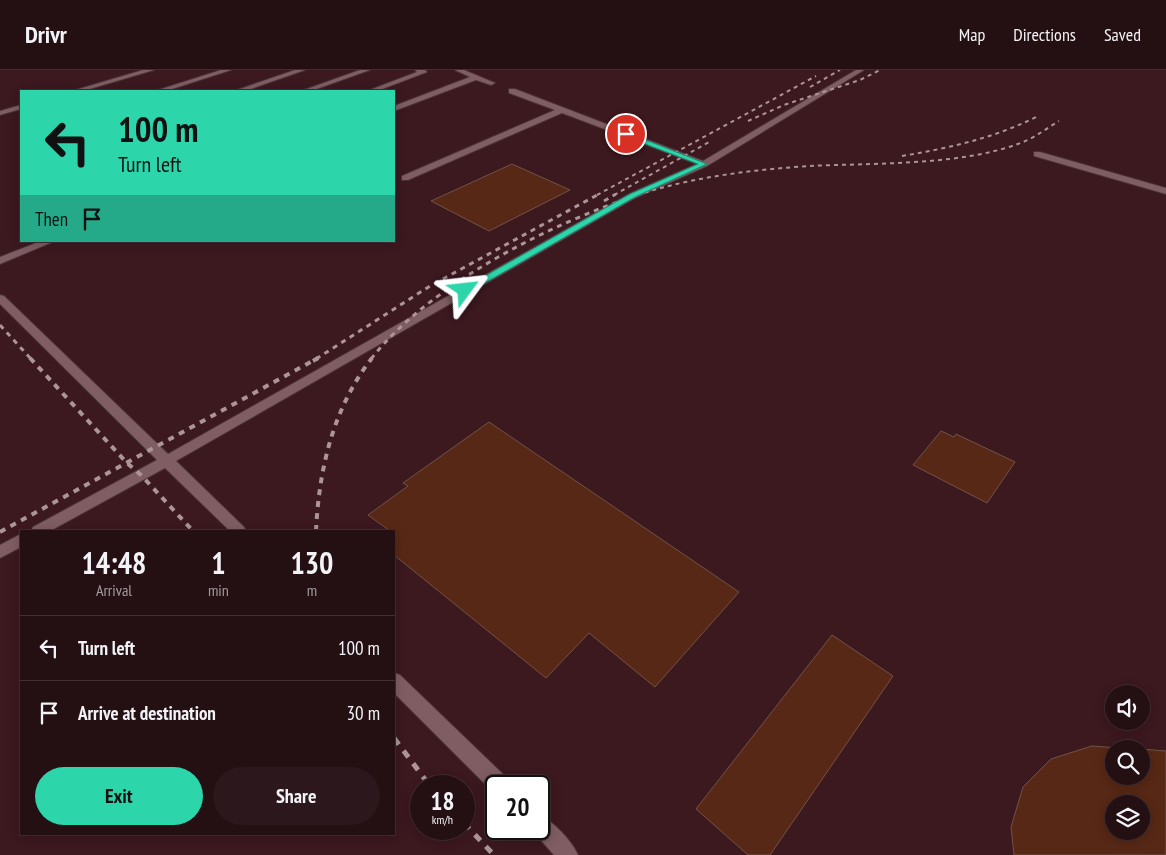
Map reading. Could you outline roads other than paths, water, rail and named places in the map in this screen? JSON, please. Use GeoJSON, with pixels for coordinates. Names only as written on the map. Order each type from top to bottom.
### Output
{"type":"FeatureCollection","features":[{"type":"Feature","properties":{"kind":"lane"},"geometry":{"type":"LineString","coordinates":[[163,90],[228,70]]}},
{"type":"Feature","properties":{"kind":"lane"},"geometry":{"type":"LineString","coordinates":[[241,90],[302,70]]}},
{"type":"Feature","properties":{"kind":"lane"},"geometry":{"type":"LineString","coordinates":[[308,90],[367,70]]}},
{"type":"Feature","properties":{"kind":"lane"},"geometry":{"type":"LineString","coordinates":[[374,90],[424,72],[418,70]]}},
{"type":"Feature","properties":{"kind":"lane"},"geometry":{"type":"LineString","coordinates":[[458,70],[492,83]]}},
{"type":"Feature","properties":{"kind":"lane"},"geometry":{"type":"LineString","coordinates":[[40,530],[166,461],[632,196],[704,164],[861,70]]}},
{"type":"Feature","properties":{"kind":"lane"},"geometry":{"type":"LineString","coordinates":[[80,90],[146,72]]}},
{"type":"Feature","properties":{"kind":"lane"},"geometry":{"type":"LineString","coordinates":[[395,109],[476,77]]}},
{"type":"Feature","properties":{"kind":"lane"},"geometry":{"type":"LineString","coordinates":[[158,80],[174,87]]}},
{"type":"Feature","properties":{"kind":"lane"},"geometry":{"type":"LineString","coordinates":[[512,91],[704,164]]}},
{"type":"Feature","properties":{"kind":"lane"},"geometry":{"type":"LineString","coordinates":[[0,113],[20,107]]}},
{"type":"Feature","properties":{"kind":"lane"},"geometry":{"type":"LineString","coordinates":[[405,178],[561,110]]}},
{"type":"Feature","properties":{"kind":"lane"},"geometry":{"type":"LineString","coordinates":[[1038,154],[1166,191]]}},
{"type":"Feature","properties":{"kind":"lane"},"geometry":{"type":"LineString","coordinates":[[0,260],[47,242]]}},
{"type":"Feature","properties":{"kind":"lane"},"geometry":{"type":"LineString","coordinates":[[0,298],[238,530]]}},
{"type":"Feature","properties":{"kind":"lane"},"geometry":{"type":"LineString","coordinates":[[0,552],[20,541]]}},
{"type":"Feature","properties":{"kind":"lane"},"geometry":{"type":"LineString","coordinates":[[395,682],[490,775]]}},
{"type":"Feature","properties":{"kind":"lane"},"geometry":{"type":"LineString","coordinates":[[550,836],[568,855]]}},
{"type":"Feature","properties":{"kind":"railway"},"geometry":{"type":"LineString","coordinates":[[810,87],[840,70]]}},
{"type":"Feature","properties":{"kind":"railway"},"geometry":{"type":"LineString","coordinates":[[748,121],[784,105],[860,80],[880,70]]}},
{"type":"Feature","properties":{"kind":"railway"},"geometry":{"type":"LineString","coordinates":[[597,195],[816,76]]}},
{"type":"Feature","properties":{"kind":"railway"},"geometry":{"type":"LineString","coordinates":[[902,156],[972,141],[1022,124],[1038,116]]}},
{"type":"Feature","properties":{"kind":"railway"},"geometry":{"type":"LineString","coordinates":[[637,195],[679,183],[743,172],[809,166],[918,162],[974,155],[999,150],[1023,142],[1059,121]]}},
{"type":"Feature","properties":{"kind":"railway"},"geometry":{"type":"LineString","coordinates":[[614,195],[711,141]]}},
{"type":"Feature","properties":{"kind":"railway"},"geometry":{"type":"LineString","coordinates":[[318,358],[316,359],[430,286],[599,194]]}},
{"type":"Feature","properties":{"kind":"railway"},"geometry":{"type":"LineString","coordinates":[[604,201],[616,194]]}},
{"type":"Feature","properties":{"kind":"railway"},"geometry":{"type":"LineString","coordinates":[[371,359],[396,332],[425,306],[459,281],[494,259],[569,221],[641,194]]}},
{"type":"Feature","properties":{"kind":"railway"},"geometry":{"type":"LineString","coordinates":[[0,325],[31,359]]}},
{"type":"Feature","properties":{"kind":"railway"},"geometry":{"type":"LineString","coordinates":[[30,358],[127,463]]}},
{"type":"Feature","properties":{"kind":"railway"},"geometry":{"type":"LineString","coordinates":[[127,463],[318,358]]}},
{"type":"Feature","properties":{"kind":"railway"},"geometry":{"type":"LineString","coordinates":[[313,361],[318,358]]}},
{"type":"Feature","properties":{"kind":"railway"},"geometry":{"type":"LineString","coordinates":[[316,530],[321,485],[330,440],[347,397],[372,358]]}},
{"type":"Feature","properties":{"kind":"railway"},"geometry":{"type":"LineString","coordinates":[[0,532],[127,463]]}},
{"type":"Feature","properties":{"kind":"railway"},"geometry":{"type":"LineString","coordinates":[[127,463],[141,475],[192,530]]}},
{"type":"Feature","properties":{"kind":"railway"},"geometry":{"type":"LineString","coordinates":[[395,739],[422,775]]}},
{"type":"Feature","properties":{"kind":"railway"},"geometry":{"type":"LineString","coordinates":[[475,835],[494,855]]}}]}
